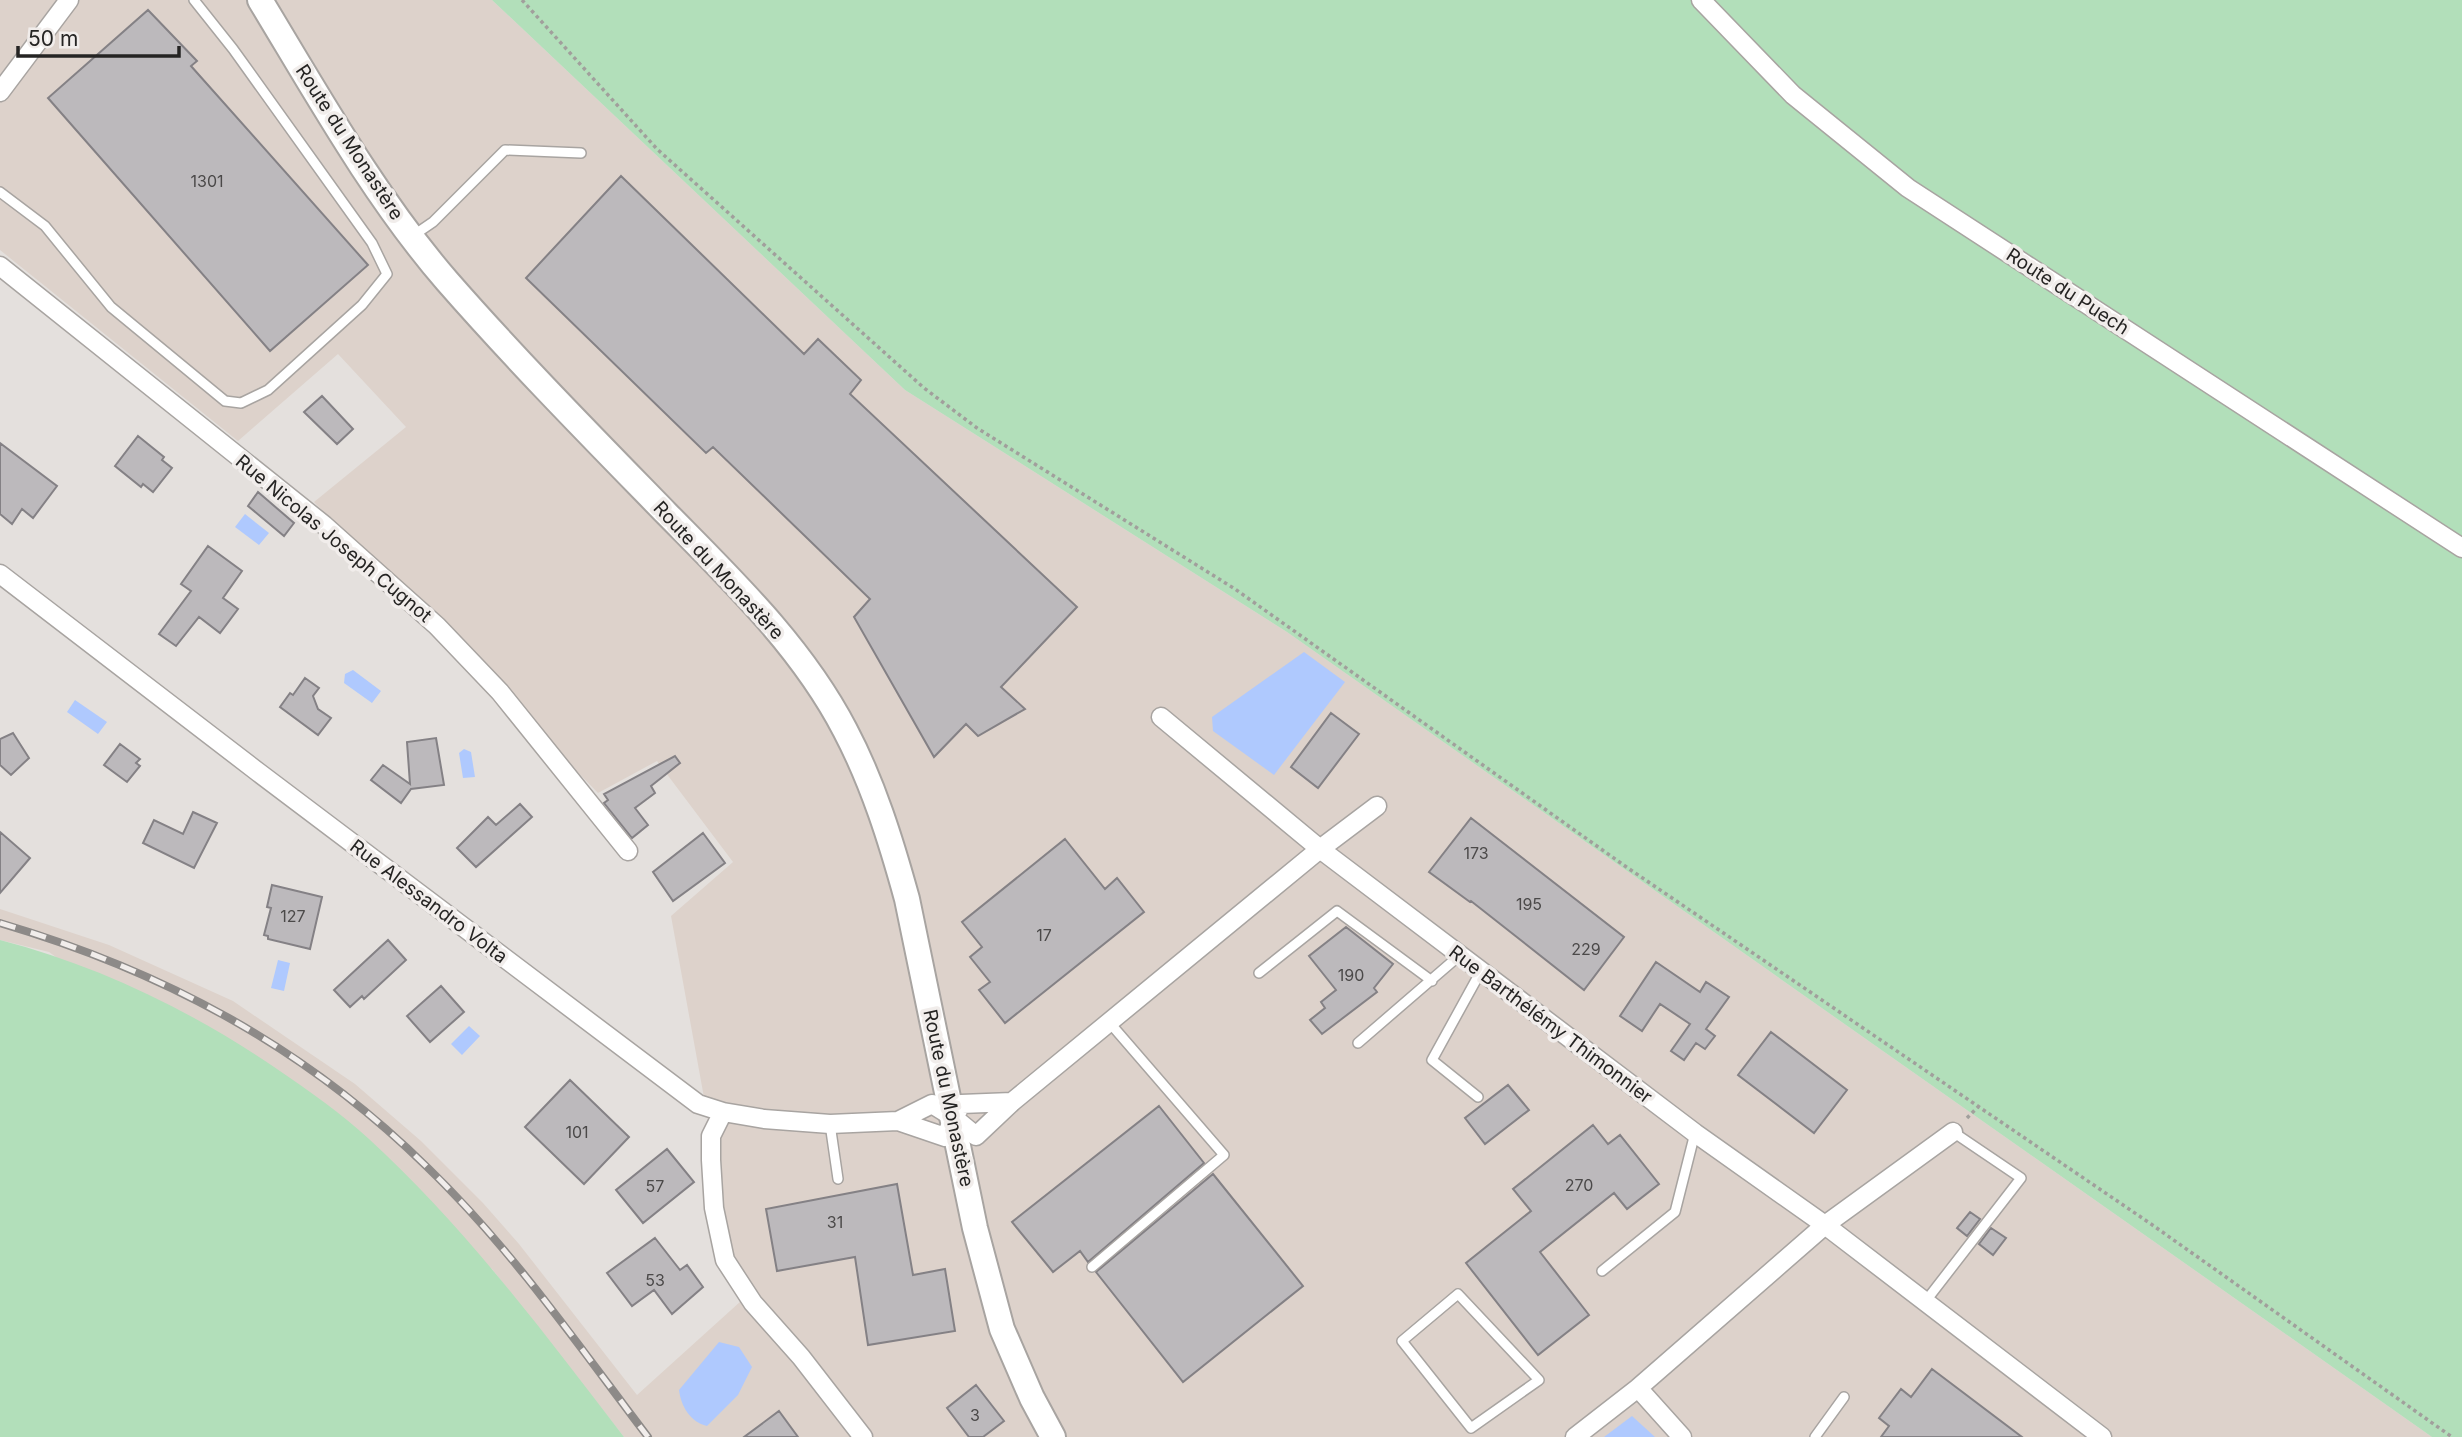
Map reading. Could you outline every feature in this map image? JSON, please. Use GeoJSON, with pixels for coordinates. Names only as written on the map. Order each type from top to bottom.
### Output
{"type":"FeatureCollection","features":[{"type":"Feature","properties":{"kind":"street"},"geometry":{"type":"LineString","coordinates":[[0,92],[69,0]]}},
{"type":"Feature","properties":{"kind":"street","name":"Route du Monastère"},"geometry":{"type":"LineString","coordinates":[[260,0],[343,137],[444,277],[520,364],[753,601],[802,663],[845,729],[876,799],[907,899],[975,1228],[1002,1329],[1032,1398],[1053,1437]]}},
{"type":"Feature","properties":{"kind":"street","name":"Route du Puech"},"geometry":{"type":"LineString","coordinates":[[1701,0],[1793,95],[1908,188],[2462,548]]}},
{"type":"Feature","properties":{"kind":"street","name":"Rue Nicolas Joseph Cugnot"},"geometry":{"type":"LineString","coordinates":[[0,266],[324,525],[437,626],[500,692],[628,851]]}},
{"type":"Feature","properties":{"kind":"street","name":"Rue Alessandro Volta"},"geometry":{"type":"LineString","coordinates":[[0,574],[698,1104],[723,1112],[830,1124],[898,1121],[945,1137],[953,1117],[932,1104],[898,1121]]}},
{"type":"Feature","properties":{"kind":"street","name":"Rue Barthélémy Thimonnier"},"geometry":{"type":"LineString","coordinates":[[1161,717],[1321,849],[1695,1133],[1825,1225],[2102,1437]]}},
{"type":"Feature","properties":{"kind":"street"},"geometry":{"type":"LineString","coordinates":[[1012,1102],[961,1104],[953,1117],[976,1136],[1012,1102],[1109,1022],[1377,806]]}},
{"type":"Feature","properties":{"kind":"street"},"geometry":{"type":"LineString","coordinates":[[723,1112],[711,1136],[711,1160],[714,1208],[725,1260],[753,1303],[801,1357],[863,1437]]}},
{"type":"Feature","properties":{"kind":"street"},"geometry":{"type":"LineString","coordinates":[[1575,1437],[1638,1388],[1825,1225],[1953,1132]]}},
{"type":"Feature","properties":{"kind":"street"},"geometry":{"type":"LineString","coordinates":[[1638,1388],[1682,1437]]}},
{"type":"Feature","properties":{"kind":"lane"},"geometry":{"type":"LineString","coordinates":[[0,192],[45,226],[111,307],[225,401],[241,403],[268,390],[362,305],[387,274],[372,243],[233,49],[194,0]]}},
{"type":"Feature","properties":{"kind":"lane"},"geometry":{"type":"LineString","coordinates":[[412,236],[433,222],[505,150],[581,153]]}},
{"type":"Feature","properties":{"kind":"lane"},"geometry":{"type":"LineString","coordinates":[[1259,973],[1337,911],[1432,981]]}},
{"type":"Feature","properties":{"kind":"lane"},"geometry":{"type":"LineString","coordinates":[[1358,1043],[1460,955]]}},
{"type":"Feature","properties":{"kind":"lane"},"geometry":{"type":"LineString","coordinates":[[1478,1097],[1432,1060],[1482,971]]}},
{"type":"Feature","properties":{"kind":"lane"},"geometry":{"type":"LineString","coordinates":[[1092,1267],[1224,1155],[1109,1022]]}},
{"type":"Feature","properties":{"kind":"lane"},"geometry":{"type":"LineString","coordinates":[[830,1124],[838,1179]]}},
{"type":"Feature","properties":{"kind":"lane"},"geometry":{"type":"LineString","coordinates":[[1925,1302],[2021,1178],[1953,1132]]}},
{"type":"Feature","properties":{"kind":"lane"},"geometry":{"type":"LineString","coordinates":[[1602,1271],[1675,1212],[1695,1133]]}},
{"type":"Feature","properties":{"kind":"lane"},"geometry":{"type":"LineString","coordinates":[[1458,1294],[1539,1380],[1471,1428],[1402,1341],[1458,1294]]}},
{"type":"Feature","properties":{"kind":"lane"},"geometry":{"type":"LineString","coordinates":[[1815,1437],[1844,1397]]}},
{"type":"Feature","properties":{"kind":"path"},"geometry":{"type":"LineString","coordinates":[[522,0],[657,149],[924,388],[977,428],[1235,589],[1625,866],[2151,1224],[2452,1437]]}},
{"type":"Feature","properties":{"kind":"shaded area"},"geometry":{"type":"Polygon","coordinates":[[[0,0],[492,0],[905,390],[1287,632],[2432,1437],[624,1437],[492,1269],[49,952],[0,940],[0,909],[109,945],[233,1001],[355,1084],[421,1141],[483,1203],[519,1244],[637,1395],[741,1301],[671,916],[733,862],[657,761],[598,793],[314,502],[406,427],[338,354],[238,441],[0,250],[0,0]]]}},
{"type":"Feature","properties":{"kind":"green space"},"geometry":{"type":"Polygon","coordinates":[[[492,0],[2462,0],[2462,1437],[2432,1437],[1287,632],[905,390],[492,0]]]}},
{"type":"Feature","properties":{"kind":"green space"},"geometry":{"type":"Polygon","coordinates":[[[0,940],[74,963],[144,992],[245,1048],[347,1120],[439,1208],[534,1320],[624,1437],[0,1437],[0,940]]]}},
{"type":"Feature","properties":{"kind":"water"},"geometry":{"type":"Polygon","coordinates":[[[245,514],[269,533],[259,545],[235,527],[245,514]]]}},
{"type":"Feature","properties":{"kind":"water"},"geometry":{"type":"Polygon","coordinates":[[[1304,652],[1345,682],[1274,775],[1213,731],[1212,717],[1304,652]]]}},
{"type":"Feature","properties":{"kind":"water"},"geometry":{"type":"Polygon","coordinates":[[[353,670],[381,691],[372,703],[344,683],[345,674],[353,670]]]}},
{"type":"Feature","properties":{"kind":"water"},"geometry":{"type":"Polygon","coordinates":[[[75,700],[107,722],[98,734],[67,712],[75,700]]]}},
{"type":"Feature","properties":{"kind":"water"},"geometry":{"type":"Polygon","coordinates":[[[464,749],[471,752],[475,777],[463,778],[459,753],[464,749]]]}},
{"type":"Feature","properties":{"kind":"water"},"geometry":{"type":"Polygon","coordinates":[[[278,960],[290,963],[284,991],[271,988],[278,960]]]}},
{"type":"Feature","properties":{"kind":"water"},"geometry":{"type":"Polygon","coordinates":[[[469,1026],[480,1036],[462,1055],[451,1044],[469,1026]]]}},
{"type":"Feature","properties":{"kind":"water"},"geometry":{"type":"Polygon","coordinates":[[[719,1342],[739,1347],[752,1367],[738,1395],[707,1426],[687,1413],[679,1390],[719,1342]]]}},
{"type":"Feature","properties":{"kind":"water"},"geometry":{"type":"Polygon","coordinates":[[[1632,1416],[1655,1437],[1604,1437],[1632,1416]]]}},
{"type":"Feature","properties":{"kind":"building"},"geometry":{"type":"Polygon","coordinates":[[[148,10],[197,61],[191,66],[368,265],[270,351],[48,98],[148,10]]]}},
{"type":"Feature","properties":{"kind":"building"},"geometry":{"type":"Polygon","coordinates":[[[621,176],[804,354],[818,339],[861,380],[850,394],[1077,607],[1001,687],[1025,709],[978,736],[966,724],[934,757],[854,617],[870,599],[713,447],[706,453],[526,278],[621,176]]]}},
{"type":"Feature","properties":{"kind":"building"},"geometry":{"type":"Polygon","coordinates":[[[322,396],[353,429],[337,444],[304,412],[322,396]]]}},
{"type":"Feature","properties":{"kind":"building"},"geometry":{"type":"Polygon","coordinates":[[[138,436],[164,457],[162,460],[172,468],[153,492],[143,484],[141,487],[115,466],[138,436]]]}},
{"type":"Feature","properties":{"kind":"building"},"geometry":{"type":"Polygon","coordinates":[[[0,443],[57,486],[33,518],[22,509],[12,524],[0,514],[0,443]]]}},
{"type":"Feature","properties":{"kind":"building"},"geometry":{"type":"Polygon","coordinates":[[[258,492],[294,523],[284,536],[248,506],[258,492]]]}},
{"type":"Feature","properties":{"kind":"building"},"geometry":{"type":"Polygon","coordinates":[[[208,546],[242,571],[223,598],[238,609],[220,633],[199,617],[176,646],[159,634],[191,591],[181,584],[208,546]]]}},
{"type":"Feature","properties":{"kind":"building"},"geometry":{"type":"Polygon","coordinates":[[[305,678],[319,688],[313,696],[318,709],[331,718],[318,735],[280,707],[305,678]]]}},
{"type":"Feature","properties":{"kind":"building"},"geometry":{"type":"Polygon","coordinates":[[[1331,713],[1359,734],[1318,788],[1291,767],[1331,713]]]}},
{"type":"Feature","properties":{"kind":"building"},"geometry":{"type":"Polygon","coordinates":[[[13,733],[29,758],[11,775],[0,765],[0,739],[13,733]]]}},
{"type":"Feature","properties":{"kind":"building"},"geometry":{"type":"Polygon","coordinates":[[[436,738],[444,785],[411,789],[401,803],[371,780],[383,765],[410,784],[407,742],[436,738]]]}},
{"type":"Feature","properties":{"kind":"building"},"geometry":{"type":"Polygon","coordinates":[[[120,744],[140,759],[136,763],[140,766],[127,782],[104,765],[120,744]]]}},
{"type":"Feature","properties":{"kind":"building"},"geometry":{"type":"Polygon","coordinates":[[[675,756],[680,763],[651,786],[655,793],[635,808],[648,825],[632,838],[604,803],[608,800],[604,794],[675,756]]]}},
{"type":"Feature","properties":{"kind":"building"},"geometry":{"type":"Polygon","coordinates":[[[520,804],[532,817],[476,867],[457,848],[488,817],[496,825],[520,804]]]}},
{"type":"Feature","properties":{"kind":"building"},"geometry":{"type":"Polygon","coordinates":[[[193,812],[217,823],[194,868],[143,843],[154,820],[183,834],[193,812]]]}},
{"type":"Feature","properties":{"kind":"building"},"geometry":{"type":"Polygon","coordinates":[[[1471,818],[1624,937],[1584,990],[1471,901],[1429,872],[1471,818]]]}},
{"type":"Feature","properties":{"kind":"building"},"geometry":{"type":"Polygon","coordinates":[[[0,832],[30,858],[0,893],[0,832]]]}},
{"type":"Feature","properties":{"kind":"building"},"geometry":{"type":"Polygon","coordinates":[[[703,833],[725,863],[673,901],[653,872],[703,833]]]}},
{"type":"Feature","properties":{"kind":"building"},"geometry":{"type":"Polygon","coordinates":[[[1065,839],[1105,889],[1117,878],[1144,912],[1005,1023],[979,990],[990,982],[970,957],[982,947],[962,922],[1065,839]]]}},
{"type":"Feature","properties":{"kind":"building"},"geometry":{"type":"Polygon","coordinates":[[[272,885],[322,897],[310,949],[268,939],[268,936],[264,935],[271,908],[267,907],[272,885]]]}},
{"type":"Feature","properties":{"kind":"building"},"geometry":{"type":"Polygon","coordinates":[[[1346,927],[1393,964],[1374,988],[1377,992],[1322,1034],[1310,1020],[1325,1008],[1321,1002],[1336,990],[1309,956],[1346,927]]]}},
{"type":"Feature","properties":{"kind":"building"},"geometry":{"type":"Polygon","coordinates":[[[388,940],[406,960],[364,999],[362,996],[350,1007],[334,990],[388,940]]]}},
{"type":"Feature","properties":{"kind":"building"},"geometry":{"type":"Polygon","coordinates":[[[1656,962],[1700,992],[1706,982],[1729,997],[1706,1029],[1715,1036],[1705,1049],[1696,1043],[1684,1060],[1671,1051],[1690,1024],[1660,1004],[1642,1031],[1620,1016],[1656,962]]]}},
{"type":"Feature","properties":{"kind":"building"},"geometry":{"type":"Polygon","coordinates":[[[441,986],[464,1012],[430,1042],[407,1016],[441,986]]]}},
{"type":"Feature","properties":{"kind":"building"},"geometry":{"type":"Polygon","coordinates":[[[1771,1032],[1847,1090],[1814,1133],[1738,1075],[1771,1032]]]}},
{"type":"Feature","properties":{"kind":"building"},"geometry":{"type":"Polygon","coordinates":[[[570,1080],[629,1137],[584,1184],[525,1127],[570,1080]]]}},
{"type":"Feature","properties":{"kind":"building"},"geometry":{"type":"Polygon","coordinates":[[[1508,1085],[1529,1110],[1485,1144],[1465,1118],[1508,1085]]]}},
{"type":"Feature","properties":{"kind":"building"},"geometry":{"type":"Polygon","coordinates":[[[1159,1106],[1204,1163],[1088,1262],[1080,1251],[1053,1272],[1012,1222],[1159,1106]]]}},
{"type":"Feature","properties":{"kind":"building"},"geometry":{"type":"Polygon","coordinates":[[[1593,1125],[1608,1144],[1620,1135],[1659,1184],[1627,1209],[1614,1193],[1540,1252],[1589,1315],[1538,1355],[1466,1263],[1531,1211],[1513,1189],[1593,1125]]]}},
{"type":"Feature","properties":{"kind":"building"},"geometry":{"type":"Polygon","coordinates":[[[667,1149],[694,1182],[643,1223],[616,1190],[667,1149]]]}},
{"type":"Feature","properties":{"kind":"building"},"geometry":{"type":"Polygon","coordinates":[[[1213,1174],[1303,1286],[1183,1382],[1096,1272],[1213,1174]]]}},
{"type":"Feature","properties":{"kind":"building"},"geometry":{"type":"Polygon","coordinates":[[[897,1184],[913,1275],[945,1269],[955,1331],[868,1345],[855,1257],[777,1271],[766,1209],[897,1184]]]}},
{"type":"Feature","properties":{"kind":"building"},"geometry":{"type":"Polygon","coordinates":[[[1970,1212],[1980,1219],[1967,1236],[1957,1228],[1970,1212]]]}},
{"type":"Feature","properties":{"kind":"building"},"geometry":{"type":"Polygon","coordinates":[[[1991,1228],[2006,1238],[1993,1255],[1979,1244],[1991,1228]]]}},
{"type":"Feature","properties":{"kind":"building"},"geometry":{"type":"Polygon","coordinates":[[[655,1238],[680,1270],[687,1265],[703,1287],[672,1314],[654,1290],[632,1306],[607,1273],[655,1238]]]}},
{"type":"Feature","properties":{"kind":"building"},"geometry":{"type":"Polygon","coordinates":[[[1932,1369],[2022,1437],[1881,1437],[1889,1426],[1879,1418],[1901,1389],[1911,1397],[1932,1369]]]}},
{"type":"Feature","properties":{"kind":"building"},"geometry":{"type":"Polygon","coordinates":[[[976,1385],[1004,1421],[983,1437],[969,1437],[947,1408],[976,1385]]]}},
{"type":"Feature","properties":{"kind":"building"},"geometry":{"type":"Polygon","coordinates":[[[779,1411],[798,1437],[744,1437],[779,1411]]]}},
{"type":"Feature","properties":{"kind":"railway"},"geometry":{"type":"LineString","coordinates":[[0,923],[60,942],[175,990],[229,1018],[332,1085],[427,1167],[487,1230],[543,1298],[648,1437]]}}]}
